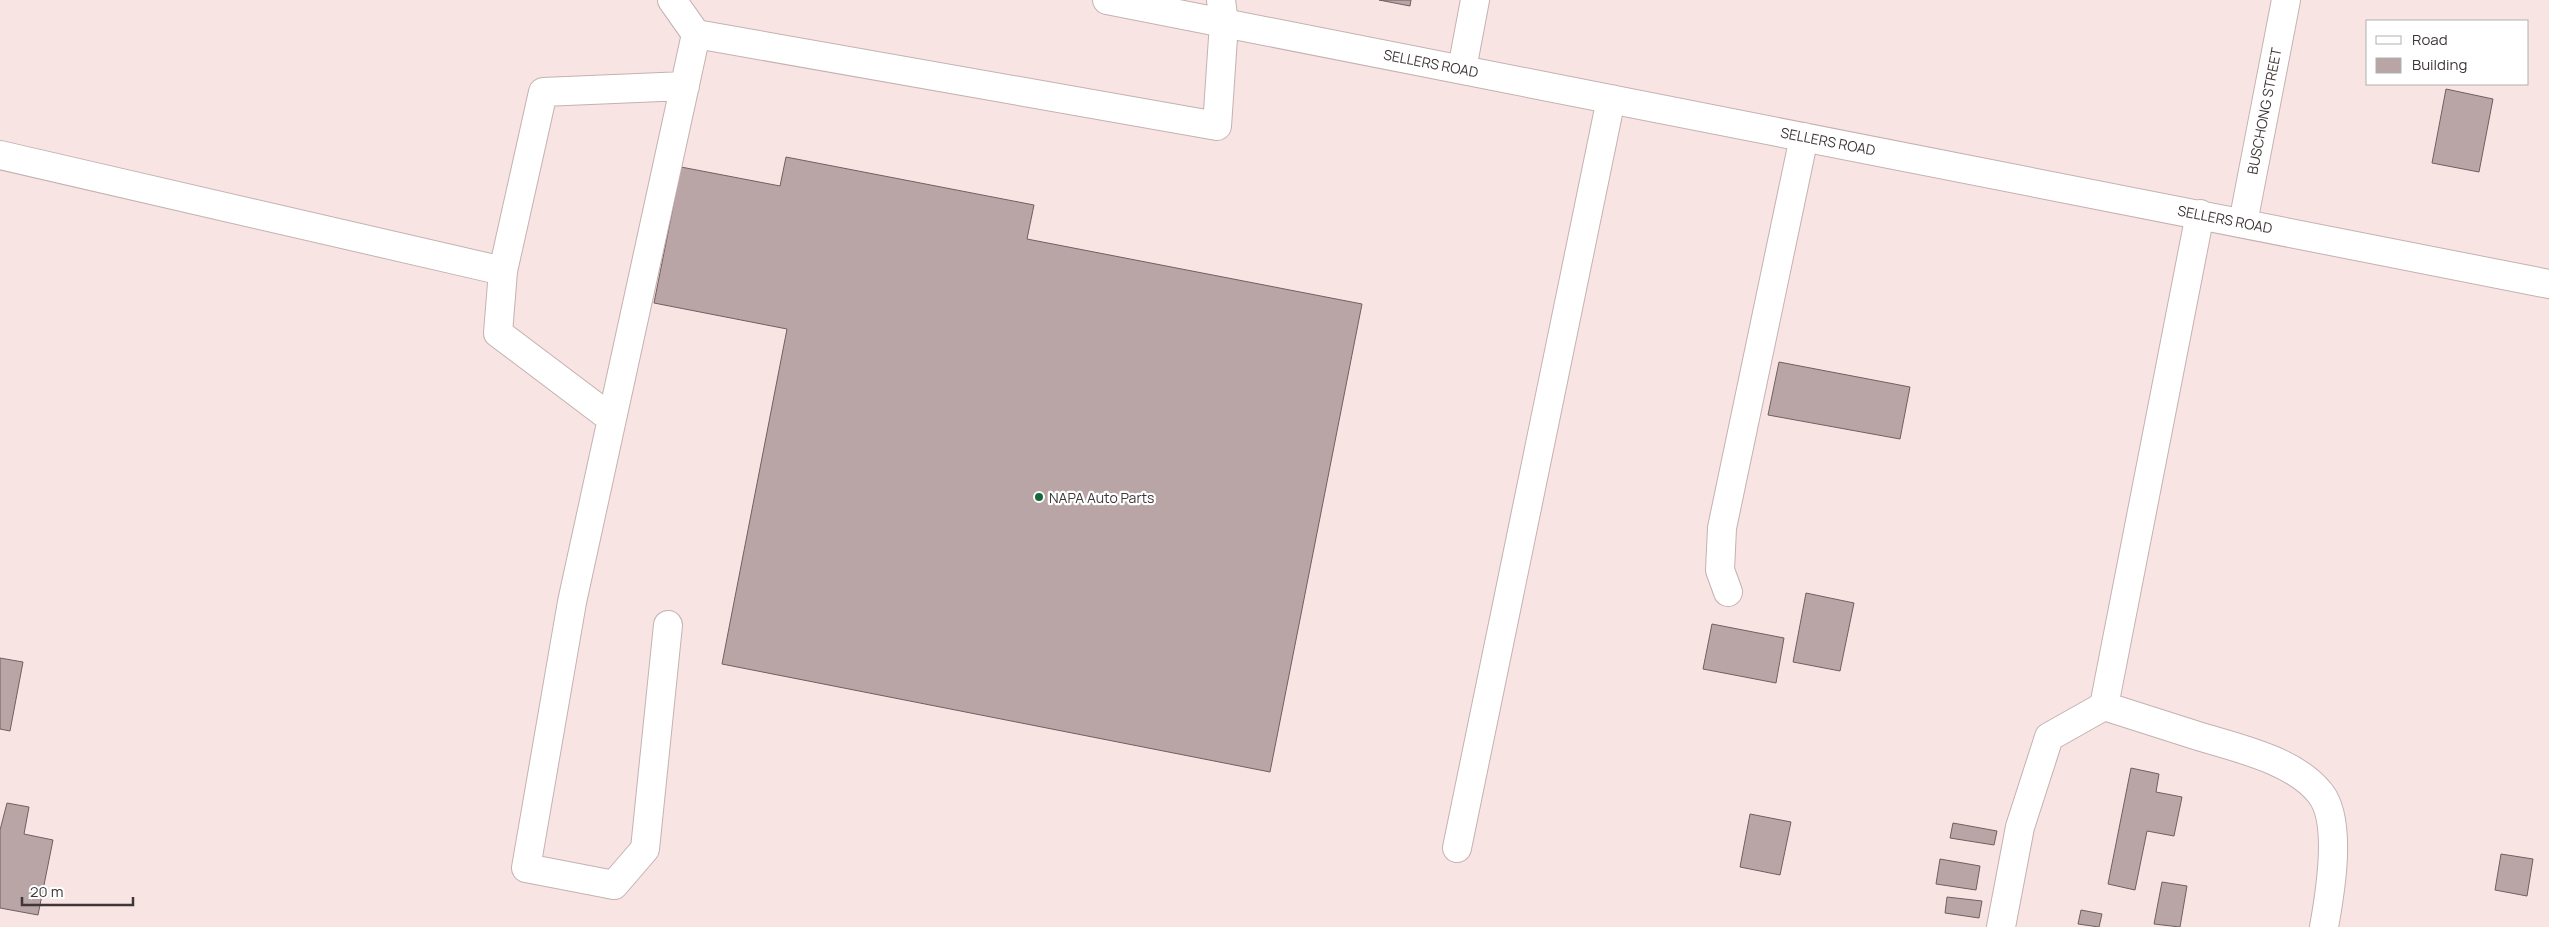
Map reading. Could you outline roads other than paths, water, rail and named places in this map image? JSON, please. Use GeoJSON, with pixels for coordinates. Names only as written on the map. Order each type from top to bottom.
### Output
{"type":"FeatureCollection","features":[{"type":"Feature","properties":{"kind":"street"},"geometry":{"type":"LineString","coordinates":[[672,0],[696,34],[1217,126],[1222,12]]}},
{"type":"Feature","properties":{"kind":"street","name":"SELLERS ROAD"},"geometry":{"type":"LineString","coordinates":[[1107,0],[1222,12],[1462,69],[2549,284]]}},
{"type":"Feature","properties":{"kind":"street"},"geometry":{"type":"LineString","coordinates":[[1462,69],[1475,0]]}},
{"type":"Feature","properties":{"kind":"street","name":"BUSCHONG STREET"},"geometry":{"type":"LineString","coordinates":[[2243,223],[2286,0]]}},
{"type":"Feature","properties":{"kind":"street"},"geometry":{"type":"LineString","coordinates":[[668,625],[645,849],[614,885],[526,868],[572,602],[696,34]]}},
{"type":"Feature","properties":{"kind":"street"},"geometry":{"type":"LineString","coordinates":[[612,419],[498,333],[503,272],[543,92],[685,86]]}},
{"type":"Feature","properties":{"kind":"street"},"geometry":{"type":"LineString","coordinates":[[1457,848],[1611,99]]}},
{"type":"Feature","properties":{"kind":"street"},"geometry":{"type":"LineString","coordinates":[[1728,592],[1720,570],[1722,528],[1804,136]]}},
{"type":"Feature","properties":{"kind":"street"},"geometry":{"type":"LineString","coordinates":[[0,156],[503,272]]}},
{"type":"Feature","properties":{"kind":"street"},"geometry":{"type":"LineString","coordinates":[[2104,706],[2200,214]]}},
{"type":"Feature","properties":{"kind":"street"},"geometry":{"type":"LineString","coordinates":[[2001,927],[2020,827],[2049,737],[2104,706],[2266,757],[2303,778],[2321,794],[2331,820],[2333,858],[2331,889],[2324,927]]}},
{"type":"Feature","properties":{"kind":"place","name":"NAPA Auto Parts"},"geometry":{"type":"Point","coordinates":[1039,497]}}]}
